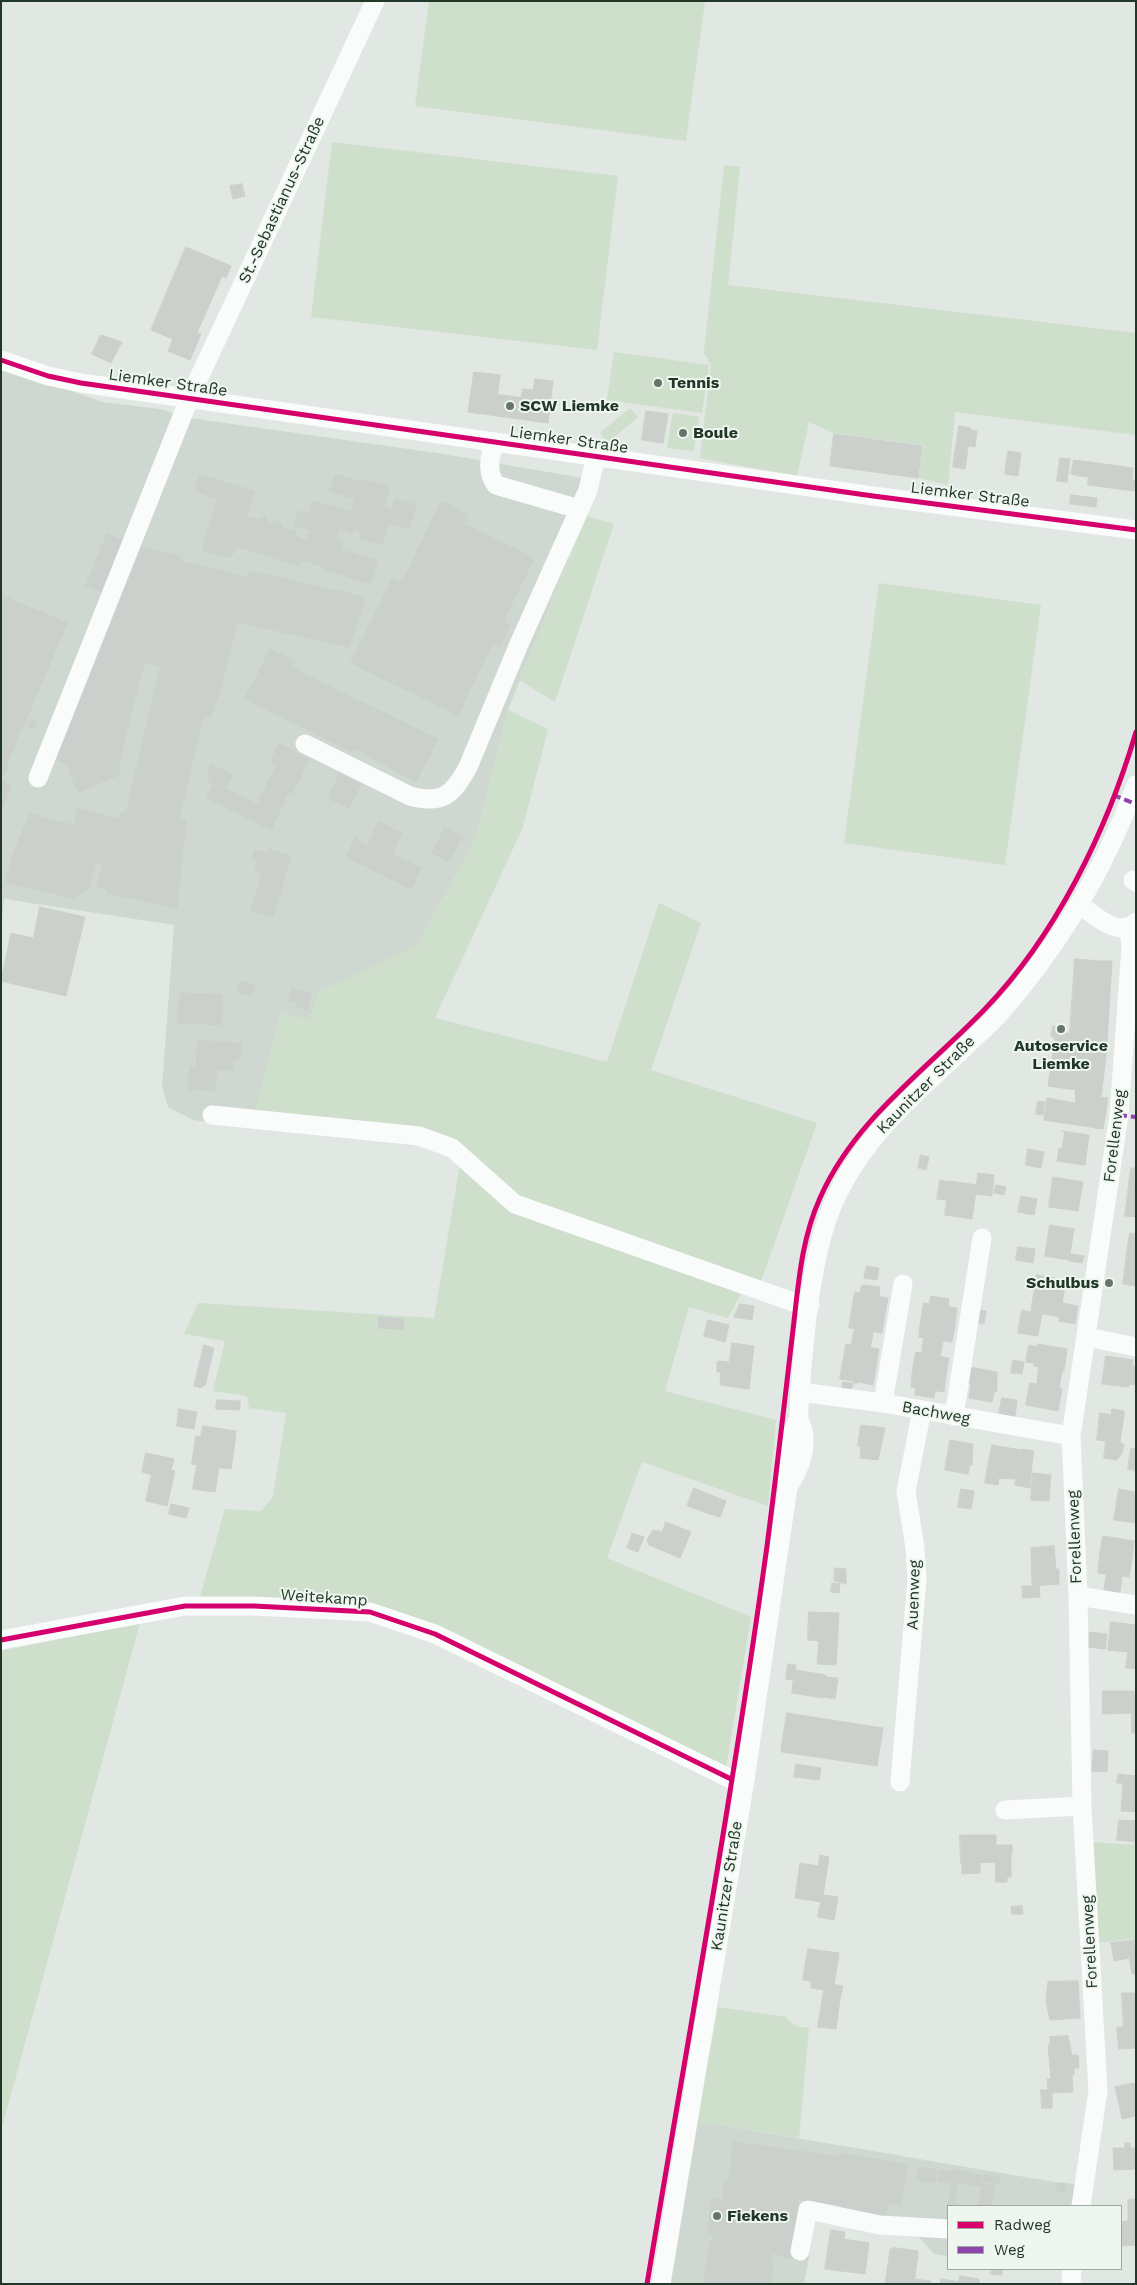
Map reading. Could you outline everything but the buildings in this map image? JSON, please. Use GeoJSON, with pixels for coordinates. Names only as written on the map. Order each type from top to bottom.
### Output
{"type":"FeatureCollection","features":[{"type":"Feature","properties":{"kind":"street","name":"St.-Sebastianus-Straße"},"geometry":{"type":"LineString","coordinates":[[38,778],[189,399],[375,1]]}},
{"type":"Feature","properties":{"kind":"street","name":"Liemker Straße"},"geometry":{"type":"LineString","coordinates":[[1,360],[73,382],[1136,530]]}},
{"type":"Feature","properties":{"kind":"street"},"geometry":{"type":"LineString","coordinates":[[494,442],[490,458],[490,477],[496,485],[579,509]]}},
{"type":"Feature","properties":{"kind":"street"},"geometry":{"type":"LineString","coordinates":[[304,744],[410,796],[427,801],[450,793],[459,784],[468,767],[519,644],[593,477],[596,456]]}},
{"type":"Feature","properties":{"kind":"street","name":"Kaunitzer Straße"},"geometry":{"type":"LineString","coordinates":[[661,2284],[745,1780],[788,1487],[786,1467],[790,1436],[799,1418],[800,1392],[817,1254],[832,1205],[860,1154],[888,1120],[997,1016],[1040,964],[1080,905],[1114,837],[1136,786]]}},
{"type":"Feature","properties":{"kind":"street","name":"Forellenweg"},"geometry":{"type":"LineString","coordinates":[[1080,905],[1111,926],[1120,928],[1132,924],[1126,1016],[1127,1116],[1087,1337],[1072,1436],[1078,1596],[1082,1806],[1098,2091],[1081,2205]]}},
{"type":"Feature","properties":{"kind":"street"},"geometry":{"type":"LineString","coordinates":[[212,1115],[419,1136],[452,1148],[515,1204],[796,1303],[810,1305]]}},
{"type":"Feature","properties":{"kind":"street"},"geometry":{"type":"LineString","coordinates":[[954,1416],[982,1238]]}},
{"type":"Feature","properties":{"kind":"street"},"geometry":{"type":"LineString","coordinates":[[883,1403],[903,1284]]}},
{"type":"Feature","properties":{"kind":"street"},"geometry":{"type":"LineString","coordinates":[[1087,1337],[1136,1346]]}},
{"type":"Feature","properties":{"kind":"street","name":"Bachweg"},"geometry":{"type":"LineString","coordinates":[[800,1392],[883,1403],[1072,1436]]}},
{"type":"Feature","properties":{"kind":"street","name":"Auenweg"},"geometry":{"type":"LineString","coordinates":[[900,1782],[917,1579],[915,1548],[906,1491],[922,1410]]}},
{"type":"Feature","properties":{"kind":"street"},"geometry":{"type":"LineString","coordinates":[[1078,1596],[1136,1605]]}},
{"type":"Feature","properties":{"kind":"street","name":"Weitekamp"},"geometry":{"type":"LineString","coordinates":[[1,1640],[185,1606],[254,1606],[370,1612],[435,1634],[731,1779],[745,1780]]}},
{"type":"Feature","properties":{"kind":"street"},"geometry":{"type":"LineString","coordinates":[[1005,1810],[1082,1806]]}},
{"type":"Feature","properties":{"kind":"street"},"geometry":{"type":"LineString","coordinates":[[800,2251],[808,2210],[880,2225],[947,2229]]}},
{"type":"Feature","properties":{"kind":"street"},"geometry":{"type":"LineString","coordinates":[[1071,2284],[1072,2270]]}},
{"type":"Feature","properties":{"kind":"shaded area"},"geometry":{"type":"Polygon","coordinates":[[[1,366],[102,402],[160,409],[190,418],[437,453],[600,481],[508,710],[475,840],[417,946],[319,992],[310,1020],[254,1115],[223,1124],[193,1120],[168,1107],[162,1087],[174,925],[4,899],[1,931],[1,366]]]}},
{"type":"Feature","properties":{"kind":"shaded area"},"geometry":{"type":"Polygon","coordinates":[[[697,2121],[1054,2182],[1076,2184],[1073,2205],[947,2205],[947,2256],[934,2254],[919,2237],[816,2219],[804,2284],[670,2284],[697,2121]]]}},
{"type":"Feature","properties":{"kind":"green space"},"geometry":{"type":"Polygon","coordinates":[[[429,1],[705,1],[686,141],[415,106],[429,1]]]}},
{"type":"Feature","properties":{"kind":"green space"},"geometry":{"type":"Polygon","coordinates":[[[332,142],[618,176],[597,350],[311,317],[332,142]]]}},
{"type":"Feature","properties":{"kind":"green space"},"geometry":{"type":"Polygon","coordinates":[[[724,165],[740,167],[728,285],[1136,333],[1136,435],[955,412],[948,485],[919,478],[923,445],[833,433],[805,420],[809,422],[797,476],[700,458],[711,365],[704,353],[724,165]]]}},
{"type":"Feature","properties":{"kind":"green space","name":"Tennis"},"geometry":{"type":"Polygon","coordinates":[[[614,352],[709,365],[702,413],[607,400],[614,352]]]}},
{"type":"Feature","properties":{"kind":"green space"},"geometry":{"type":"Polygon","coordinates":[[[630,408],[638,417],[608,442],[600,433],[630,408]]]}},
{"type":"Feature","properties":{"kind":"green space","name":"Boule"},"geometry":{"type":"Polygon","coordinates":[[[673,413],[699,417],[694,451],[667,448],[673,413]]]}},
{"type":"Feature","properties":{"kind":"green space"},"geometry":{"type":"Polygon","coordinates":[[[587,516],[614,524],[555,702],[519,680],[587,516]]]}},
{"type":"Feature","properties":{"kind":"green space"},"geometry":{"type":"Polygon","coordinates":[[[879,583],[1041,605],[1005,865],[844,843],[879,583]]]}},
{"type":"Feature","properties":{"kind":"green space"},"geometry":{"type":"Polygon","coordinates":[[[508,710],[548,729],[523,827],[435,1018],[607,1062],[659,903],[701,923],[651,1070],[817,1123],[760,1284],[514,1195],[466,1151],[254,1115],[281,1012],[310,1020],[319,992],[417,946],[475,840],[508,710]]]}},
{"type":"Feature","properties":{"kind":"green space"},"geometry":{"type":"Polygon","coordinates":[[[460,1164],[505,1205],[539,1223],[743,1290],[728,1318],[689,1307],[665,1391],[776,1420],[768,1506],[642,1462],[607,1558],[751,1617],[726,1768],[439,1628],[200,1597],[225,1509],[261,1511],[273,1497],[286,1413],[249,1408],[247,1396],[213,1391],[225,1341],[184,1334],[198,1303],[434,1318],[460,1164]]]}},
{"type":"Feature","properties":{"kind":"green space"},"geometry":{"type":"Polygon","coordinates":[[[140,1623],[1,2131],[1,1651],[140,1623]]]}},
{"type":"Feature","properties":{"kind":"green space"},"geometry":{"type":"Polygon","coordinates":[[[1091,1842],[1136,1845],[1136,1938],[1097,1943],[1091,1842]]]}},
{"type":"Feature","properties":{"kind":"green space"},"geometry":{"type":"Polygon","coordinates":[[[718,2007],[786,2017],[795,2026],[809,2028],[799,2138],[697,2121],[718,2007]]]}},
{"type":"Feature","properties":{"kind":"marked path"},"geometry":{"type":"LineString","coordinates":[[1113,795],[1136,804]]}},
{"type":"Feature","properties":{"kind":"marked path"},"geometry":{"type":"LineString","coordinates":[[1119,1115],[1136,1117]]}},
{"type":"Feature","properties":{"kind":"cycle path"},"geometry":{"type":"LineString","coordinates":[[1,360],[48,376],[81,383],[873,496],[1136,530]]}},
{"type":"Feature","properties":{"kind":"cycle path"},"geometry":{"type":"LineString","coordinates":[[647,2284],[740,1731],[767,1546],[798,1285],[804,1249],[813,1215],[834,1170],[852,1144],[893,1097],[984,1010],[1010,981],[1034,949],[1056,915],[1094,844],[1124,769],[1136,732]]}},
{"type":"Feature","properties":{"kind":"cycle path"},"geometry":{"type":"LineString","coordinates":[[1,1640],[185,1606],[254,1606],[370,1612],[435,1634],[731,1779]]}},
{"type":"Feature","properties":{"kind":"place","name":"Tennis"},"geometry":{"type":"Point","coordinates":[658,383]}},
{"type":"Feature","properties":{"kind":"place","name":"SCW Liemke"},"geometry":{"type":"Point","coordinates":[510,406]}},
{"type":"Feature","properties":{"kind":"place","name":"Boule"},"geometry":{"type":"Point","coordinates":[683,433]}},
{"type":"Feature","properties":{"kind":"place","name":"Autoservice Liemke"},"geometry":{"type":"Point","coordinates":[1061,1029]}},
{"type":"Feature","properties":{"kind":"place","name":"Schulbus"},"geometry":{"type":"Point","coordinates":[1109,1283]}},
{"type":"Feature","properties":{"kind":"place","name":"Fiekens"},"geometry":{"type":"Point","coordinates":[717,2216]}}]}
